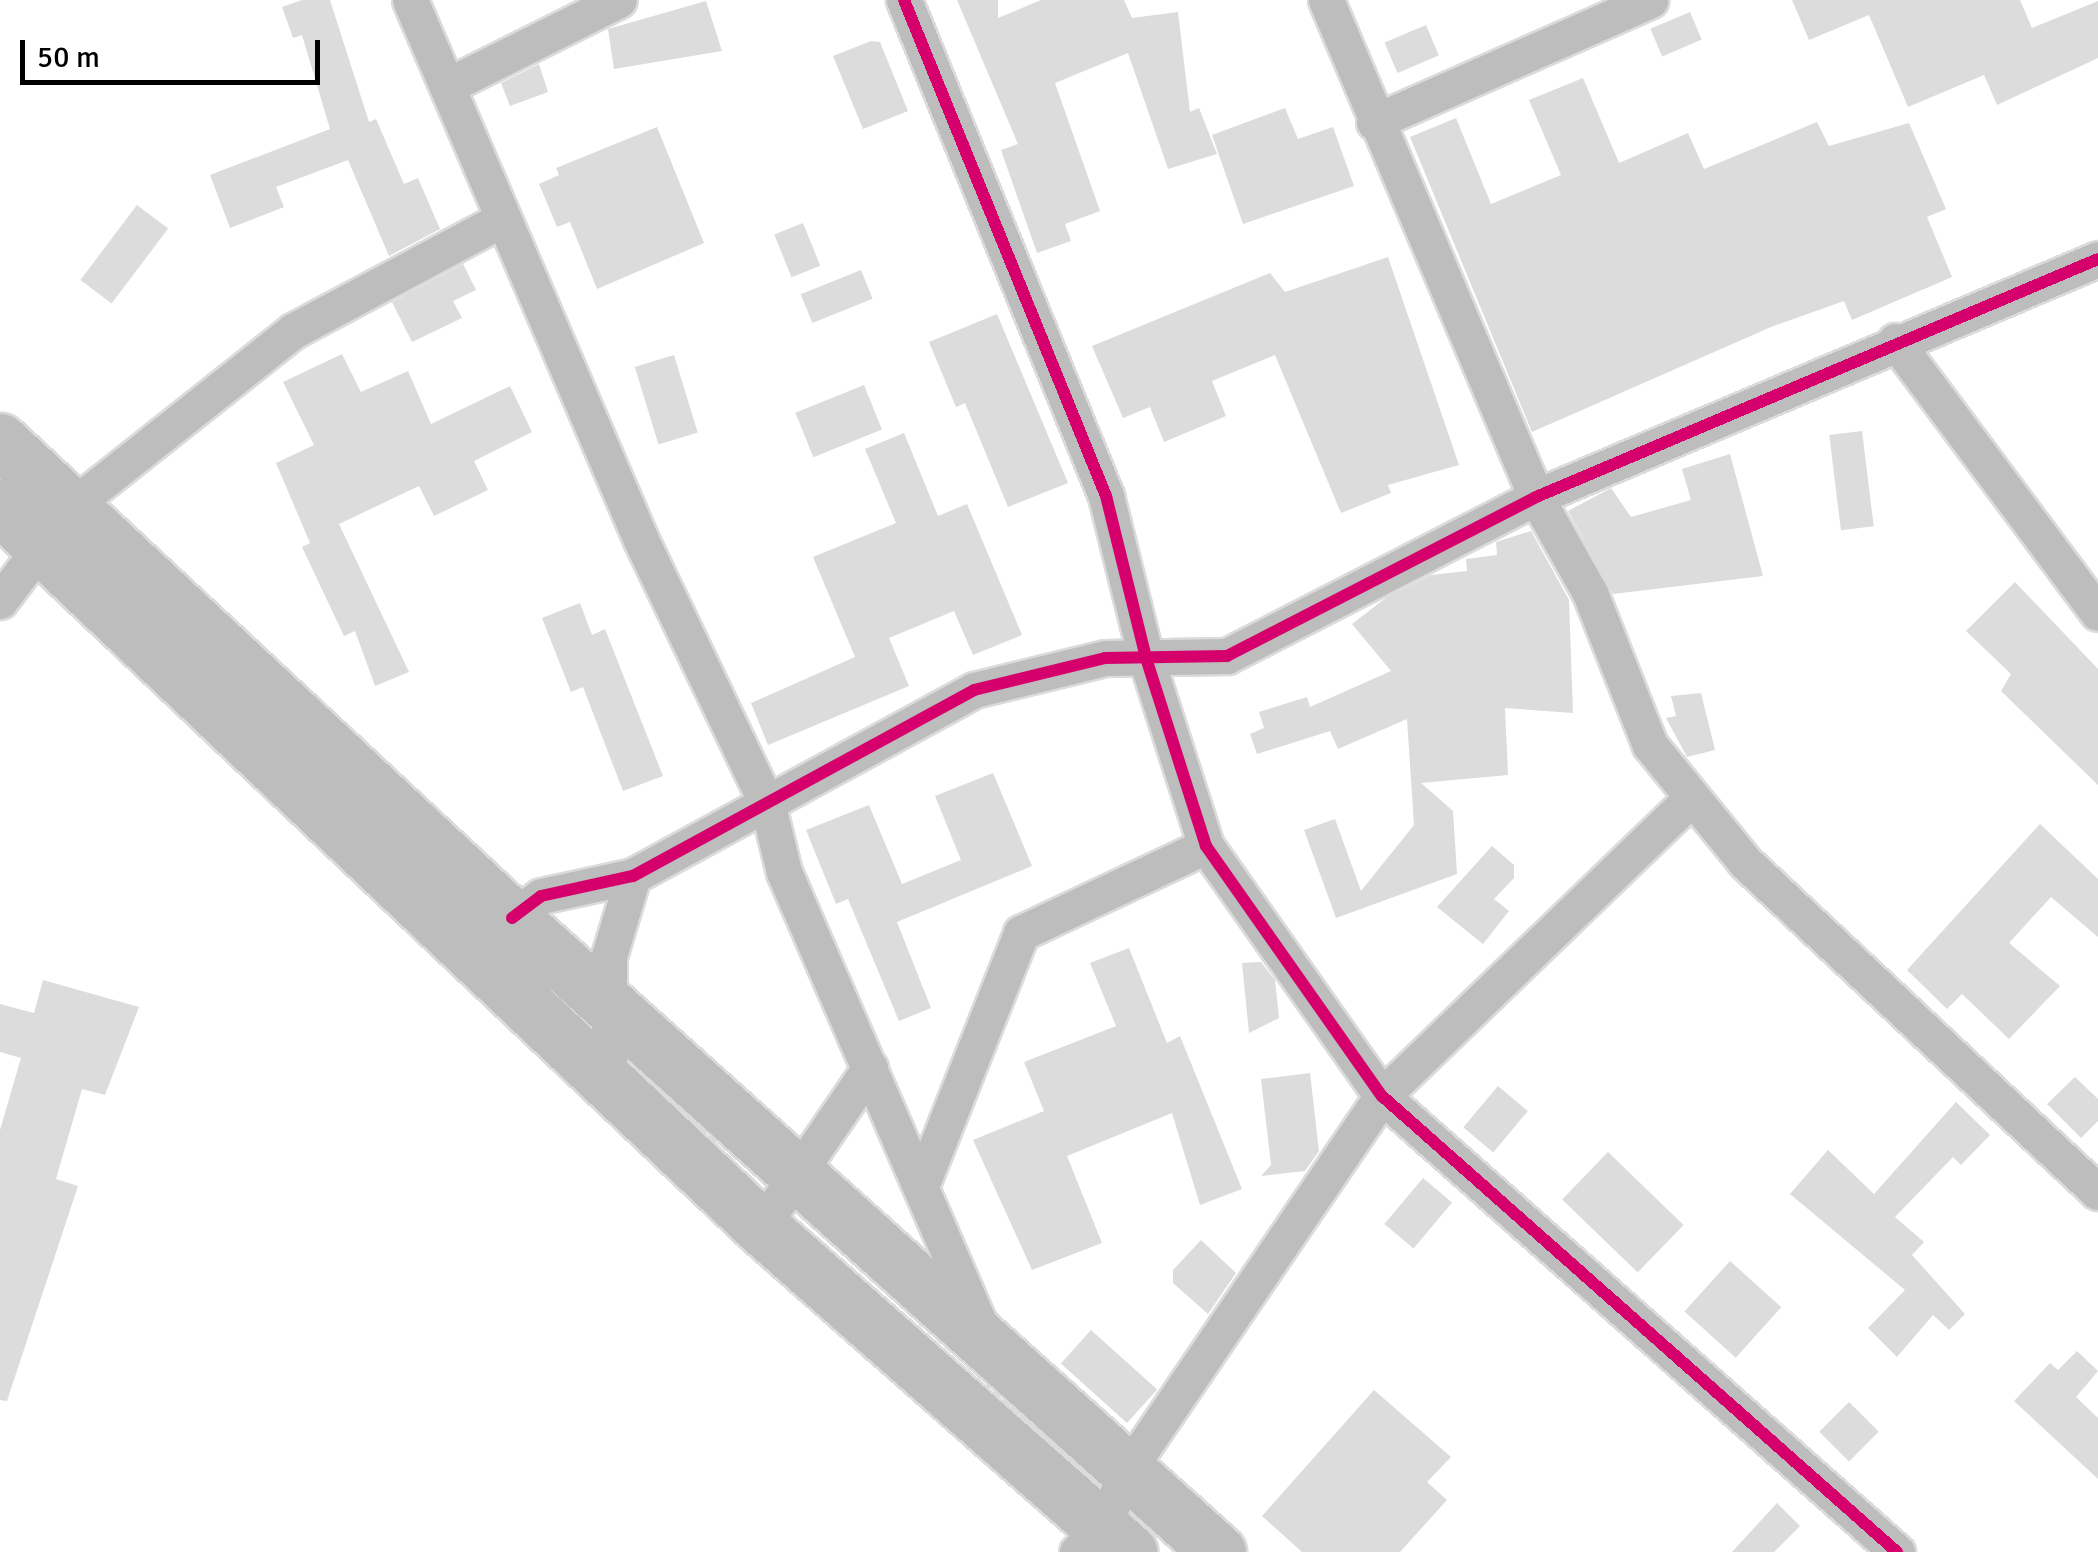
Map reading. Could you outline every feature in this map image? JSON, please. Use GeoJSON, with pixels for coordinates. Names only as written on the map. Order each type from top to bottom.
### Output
{"type":"FeatureCollection","features":[{"type":"Feature","properties":{"kind":"main road"},"geometry":{"type":"LineString","coordinates":[[0,440],[58,528],[761,1228],[1102,1544]]}},
{"type":"Feature","properties":{"kind":"main road"},"geometry":{"type":"LineString","coordinates":[[0,508],[58,528],[607,998],[992,1355],[1218,1552]]}},
{"type":"Feature","properties":{"kind":"street"},"geometry":{"type":"LineString","coordinates":[[410,0],[641,540],[768,806],[784,872],[924,1180],[992,1355]]}},
{"type":"Feature","properties":{"kind":"street"},"geometry":{"type":"LineString","coordinates":[[446,86],[619,0]]}},
{"type":"Feature","properties":{"kind":"street"},"geometry":{"type":"LineString","coordinates":[[904,0],[1106,496],[1146,658],[1206,846],[1382,1096],[1897,1552]]}},
{"type":"Feature","properties":{"kind":"street"},"geometry":{"type":"LineString","coordinates":[[1326,0],[1374,122],[1536,497],[1590,592],[1650,746],[1745,862],[2098,1192]]}},
{"type":"Feature","properties":{"kind":"street"},"geometry":{"type":"LineString","coordinates":[[1374,122],[1650,0]]}},
{"type":"Feature","properties":{"kind":"street"},"geometry":{"type":"LineString","coordinates":[[0,600],[58,528],[293,331],[503,219]]}},
{"type":"Feature","properties":{"kind":"street"},"geometry":{"type":"LineString","coordinates":[[512,918],[541,896],[634,876],[768,806],[864,744],[974,690],[1044,668],[1146,658],[1227,656],[1536,497],[1894,341],[2098,259]]}},
{"type":"Feature","properties":{"kind":"street"},"geometry":{"type":"LineString","coordinates":[[1894,341],[2098,613]]}},
{"type":"Feature","properties":{"kind":"street"},"geometry":{"type":"LineString","coordinates":[[1102,1544],[1127,1471],[1382,1096],[1692,798]]}},
{"type":"Feature","properties":{"kind":"street"},"geometry":{"type":"LineString","coordinates":[[924,1180],[1021,932],[1206,846]]}},
{"type":"Feature","properties":{"kind":"street"},"geometry":{"type":"LineString","coordinates":[[609,1077],[609,956],[634,876]]}},
{"type":"Feature","properties":{"kind":"street"},"geometry":{"type":"LineString","coordinates":[[761,1228],[792,1173],[832,1132],[870,1068]]}},
{"type":"Feature","properties":{"kind":"building"},"geometry":{"type":"Polygon","coordinates":[[[302,0],[330,0],[369,122],[376,119],[404,184],[418,178],[440,229],[389,256],[348,160],[276,187],[284,207],[230,228],[210,175],[330,129],[302,35],[293,38],[282,7],[302,0]]]}},
{"type":"Feature","properties":{"kind":"building"},"geometry":{"type":"Polygon","coordinates":[[[957,0],[998,0],[998,18],[1041,0],[1124,0],[1132,18],[1178,12],[1190,112],[1199,108],[1217,154],[1168,169],[1128,53],[1055,83],[1100,211],[1065,224],[1071,241],[1037,253],[1001,150],[1018,144],[957,0]]]}},
{"type":"Feature","properties":{"kind":"building"},"geometry":{"type":"Polygon","coordinates":[[[1792,0],[2020,0],[2032,28],[2098,1],[2098,58],[1997,105],[1984,75],[1908,107],[1869,15],[1809,40],[1792,0]]]}},
{"type":"Feature","properties":{"kind":"building"},"geometry":{"type":"Polygon","coordinates":[[[706,1],[722,51],[614,69],[608,29],[706,1]]]}},
{"type":"Feature","properties":{"kind":"building"},"geometry":{"type":"Polygon","coordinates":[[[1690,12],[1702,40],[1662,56],[1650,29],[1690,12]]]}},
{"type":"Feature","properties":{"kind":"building"},"geometry":{"type":"Polygon","coordinates":[[[1426,25],[1439,55],[1397,73],[1385,43],[1426,25]]]}},
{"type":"Feature","properties":{"kind":"building"},"geometry":{"type":"Polygon","coordinates":[[[871,41],[880,42],[908,111],[863,129],[833,56],[871,41]]]}},
{"type":"Feature","properties":{"kind":"building"},"geometry":{"type":"Polygon","coordinates":[[[539,64],[548,92],[510,106],[501,83],[539,64]]]}},
{"type":"Feature","properties":{"kind":"building"},"geometry":{"type":"Polygon","coordinates":[[[1583,78],[1619,163],[1688,133],[1704,169],[1817,122],[1829,146],[1909,123],[1946,209],[1927,217],[1952,277],[1852,320],[1844,301],[1771,327],[1532,432],[1410,137],[1456,118],[1491,204],[1561,175],[1529,100],[1583,78]]]}},
{"type":"Feature","properties":{"kind":"building"},"geometry":{"type":"Polygon","coordinates":[[[1285,108],[1298,139],[1333,127],[1354,186],[1243,224],[1212,135],[1285,108]]]}},
{"type":"Feature","properties":{"kind":"building"},"geometry":{"type":"Polygon","coordinates":[[[657,127],[704,243],[597,289],[570,222],[557,227],[539,184],[559,175],[556,168],[657,127]]]}},
{"type":"Feature","properties":{"kind":"building"},"geometry":{"type":"Polygon","coordinates":[[[137,205],[168,228],[112,304],[80,280],[137,205]]]}},
{"type":"Feature","properties":{"kind":"building"},"geometry":{"type":"Polygon","coordinates":[[[803,223],[820,266],[791,277],[774,235],[803,223]]]}},
{"type":"Feature","properties":{"kind":"building"},"geometry":{"type":"Polygon","coordinates":[[[1388,257],[1459,465],[1388,485],[1391,493],[1341,513],[1275,355],[1212,381],[1226,416],[1164,442],[1150,407],[1123,418],[1092,346],[1270,273],[1285,292],[1388,257]]]}},
{"type":"Feature","properties":{"kind":"building"},"geometry":{"type":"Polygon","coordinates":[[[463,264],[476,290],[453,301],[462,318],[412,342],[392,302],[463,264]]]}},
{"type":"Feature","properties":{"kind":"building"},"geometry":{"type":"Polygon","coordinates":[[[861,270],[873,299],[812,323],[801,294],[861,270]]]}},
{"type":"Feature","properties":{"kind":"building"},"geometry":{"type":"Polygon","coordinates":[[[997,314],[1068,483],[1008,507],[965,403],[956,407],[929,342],[997,314]]]}},
{"type":"Feature","properties":{"kind":"building"},"geometry":{"type":"Polygon","coordinates":[[[342,354],[361,392],[408,371],[431,424],[510,386],[532,432],[474,461],[488,490],[434,516],[419,486],[339,524],[409,672],[375,686],[355,631],[344,636],[302,547],[310,543],[276,463],[314,445],[283,382],[342,354]]]}},
{"type":"Feature","properties":{"kind":"building"},"geometry":{"type":"Polygon","coordinates":[[[674,355],[698,432],[658,444],[635,367],[674,355]]]}},
{"type":"Feature","properties":{"kind":"building"},"geometry":{"type":"Polygon","coordinates":[[[864,385],[882,430],[813,457],[795,413],[864,385]]]}},
{"type":"Feature","properties":{"kind":"building"},"geometry":{"type":"Polygon","coordinates":[[[1862,431],[1874,526],[1841,530],[1829,435],[1862,431]]]}},
{"type":"Feature","properties":{"kind":"building"},"geometry":{"type":"Polygon","coordinates":[[[904,433],[938,516],[967,504],[1022,635],[973,655],[954,611],[889,638],[909,686],[768,745],[751,703],[855,657],[813,557],[896,523],[865,449],[904,433]]]}},
{"type":"Feature","properties":{"kind":"building"},"geometry":{"type":"Polygon","coordinates":[[[1730,454],[1763,576],[1613,594],[1568,511],[1611,488],[1631,517],[1691,500],[1682,469],[1730,454]]]}},
{"type":"Feature","properties":{"kind":"building"},"geometry":{"type":"Polygon","coordinates":[[[1531,531],[1569,600],[1573,713],[1505,708],[1508,775],[1421,783],[1453,811],[1457,874],[1336,918],[1304,830],[1335,819],[1361,891],[1414,825],[1407,719],[1338,749],[1330,731],[1257,754],[1250,734],[1264,728],[1259,712],[1307,697],[1310,707],[1391,671],[1352,624],[1387,597],[1431,575],[1467,571],[1466,559],[1497,555],[1496,542],[1531,531]]]}},
{"type":"Feature","properties":{"kind":"building"},"geometry":{"type":"Polygon","coordinates":[[[2015,582],[2098,669],[2098,785],[2001,691],[2011,674],[1966,631],[2015,582]]]}},
{"type":"Feature","properties":{"kind":"building"},"geometry":{"type":"Polygon","coordinates":[[[580,603],[592,635],[605,629],[663,776],[623,791],[583,687],[571,692],[542,618],[580,603]]]}},
{"type":"Feature","properties":{"kind":"building"},"geometry":{"type":"Polygon","coordinates":[[[1701,693],[1715,750],[1687,757],[1666,718],[1676,716],[1671,696],[1701,693]]]}},
{"type":"Feature","properties":{"kind":"building"},"geometry":{"type":"Polygon","coordinates":[[[993,773],[1032,866],[897,922],[931,1008],[899,1021],[848,899],[836,904],[806,830],[869,805],[902,884],[961,860],[935,796],[993,773]]]}},
{"type":"Feature","properties":{"kind":"building"},"geometry":{"type":"Polygon","coordinates":[[[2040,824],[2098,879],[2098,937],[2051,897],[2009,943],[2060,986],[2009,1039],[1962,994],[1947,1009],[1907,970],[2040,824]]]}},
{"type":"Feature","properties":{"kind":"building"},"geometry":{"type":"Polygon","coordinates":[[[1492,846],[1514,865],[1514,878],[1494,899],[1509,911],[1483,944],[1437,907],[1492,846]]]}},
{"type":"Feature","properties":{"kind":"building"},"geometry":{"type":"Polygon","coordinates":[[[1129,948],[1167,1043],[1180,1036],[1242,1189],[1200,1205],[1172,1113],[1067,1156],[1102,1243],[1032,1270],[973,1140],[1044,1111],[1024,1062],[1116,1026],[1090,963],[1129,948]]]}},
{"type":"Feature","properties":{"kind":"building"},"geometry":{"type":"Polygon","coordinates":[[[1261,962],[1275,980],[1279,1018],[1249,1033],[1242,963],[1261,962]]]}},
{"type":"Feature","properties":{"kind":"building"},"geometry":{"type":"Polygon","coordinates":[[[43,980],[139,1007],[105,1095],[82,1089],[56,1179],[78,1186],[7,1401],[0,1400],[0,1130],[21,1058],[0,1052],[0,1004],[34,1013],[43,980]]]}},
{"type":"Feature","properties":{"kind":"building"},"geometry":{"type":"Polygon","coordinates":[[[1310,1073],[1319,1151],[1305,1171],[1261,1176],[1271,1165],[1261,1079],[1310,1073]]]}},
{"type":"Feature","properties":{"kind":"building"},"geometry":{"type":"Polygon","coordinates":[[[2075,1077],[2098,1099],[2098,1121],[2081,1138],[2047,1104],[2075,1077]]]}},
{"type":"Feature","properties":{"kind":"building"},"geometry":{"type":"Polygon","coordinates":[[[1498,1086],[1528,1111],[1493,1152],[1463,1127],[1498,1086]]]}},
{"type":"Feature","properties":{"kind":"building"},"geometry":{"type":"Polygon","coordinates":[[[1956,1102],[1990,1135],[1961,1165],[1953,1157],[1895,1217],[1924,1242],[1912,1255],[1965,1314],[1949,1330],[1933,1315],[1897,1357],[1868,1328],[1905,1290],[1790,1194],[1828,1150],[1874,1194],[1956,1102]]]}},
{"type":"Feature","properties":{"kind":"building"},"geometry":{"type":"Polygon","coordinates":[[[1608,1152],[1684,1225],[1638,1272],[1562,1199],[1608,1152]]]}},
{"type":"Feature","properties":{"kind":"building"},"geometry":{"type":"Polygon","coordinates":[[[1423,1178],[1452,1202],[1414,1248],[1384,1224],[1423,1178]]]}},
{"type":"Feature","properties":{"kind":"building"},"geometry":{"type":"Polygon","coordinates":[[[1201,1240],[1236,1273],[1208,1314],[1173,1283],[1173,1270],[1201,1240]]]}},
{"type":"Feature","properties":{"kind":"building"},"geometry":{"type":"Polygon","coordinates":[[[1730,1261],[1781,1307],[1736,1358],[1684,1312],[1730,1261]]]}},
{"type":"Feature","properties":{"kind":"building"},"geometry":{"type":"Polygon","coordinates":[[[1091,1330],[1157,1390],[1127,1423],[1061,1363],[1091,1330]]]}},
{"type":"Feature","properties":{"kind":"building"},"geometry":{"type":"Polygon","coordinates":[[[2077,1351],[2098,1371],[2076,1397],[2098,1418],[2098,1479],[2014,1401],[2050,1363],[2058,1370],[2077,1351]]]}},
{"type":"Feature","properties":{"kind":"building"},"geometry":{"type":"Polygon","coordinates":[[[1374,1390],[1451,1457],[1427,1482],[1447,1500],[1400,1552],[1302,1552],[1262,1516],[1374,1390]]]}},
{"type":"Feature","properties":{"kind":"building"},"geometry":{"type":"Polygon","coordinates":[[[1849,1402],[1879,1432],[1849,1461],[1819,1432],[1849,1402]]]}},
{"type":"Feature","properties":{"kind":"building"},"geometry":{"type":"Polygon","coordinates":[[[1777,1503],[1800,1526],[1774,1552],[1732,1552],[1777,1503]]]}},
{"type":"Feature","properties":{"kind":"cycle path"},"geometry":{"type":"LineString","coordinates":[[904,0],[1106,496],[1146,658],[1206,846],[1382,1096],[1897,1552]]}},
{"type":"Feature","properties":{"kind":"cycle path"},"geometry":{"type":"LineString","coordinates":[[512,918],[541,896],[633,876],[974,690],[1105,658],[1227,656],[1536,497],[2098,259]]}}]}
